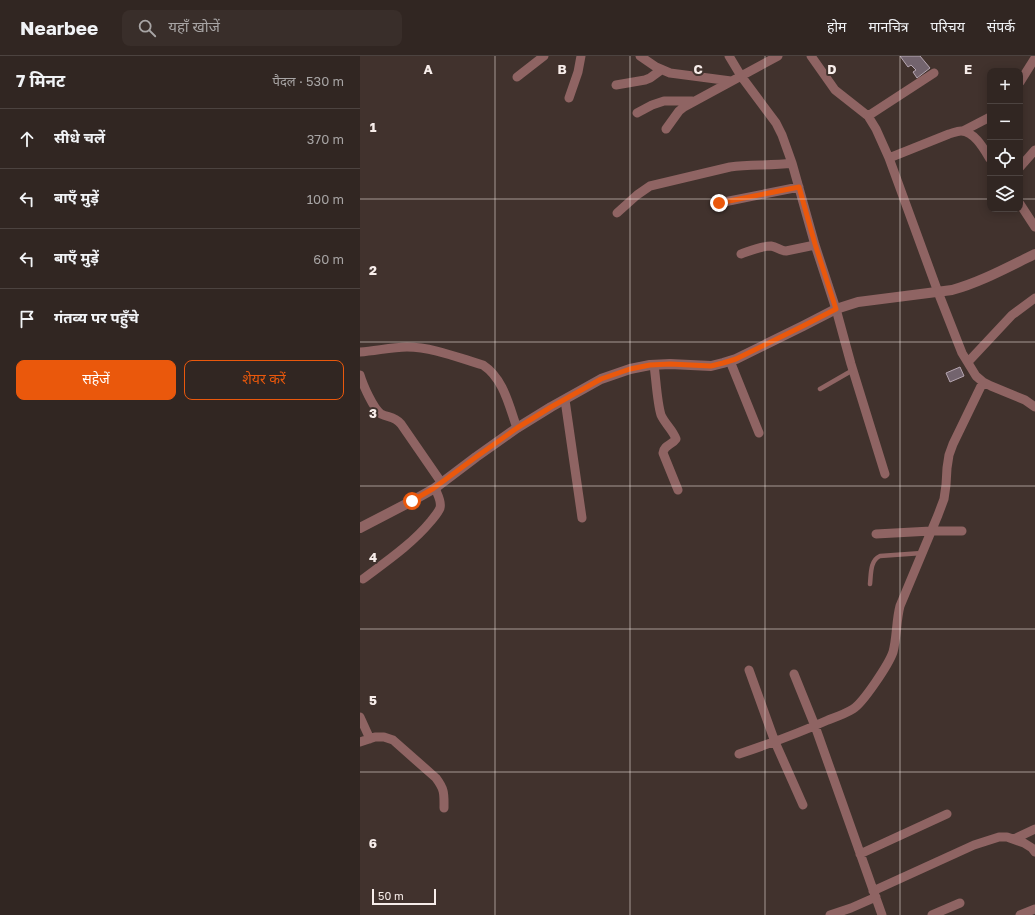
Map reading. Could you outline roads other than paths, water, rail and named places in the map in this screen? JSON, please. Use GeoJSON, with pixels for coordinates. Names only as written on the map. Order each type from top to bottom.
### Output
{"type":"FeatureCollection","features":[{"type":"Feature","properties":{"kind":"street"},"geometry":{"type":"LineString","coordinates":[[517,77],[544,56]]}},
{"type":"Feature","properties":{"kind":"street"},"geometry":{"type":"LineString","coordinates":[[569,98],[578,72],[581,56]]}},
{"type":"Feature","properties":{"kind":"street"},"geometry":{"type":"LineString","coordinates":[[640,56],[661,70],[731,81]]}},
{"type":"Feature","properties":{"kind":"street"},"geometry":{"type":"LineString","coordinates":[[729,56],[741,76],[776,123],[782,135],[792,163],[885,474]]}},
{"type":"Feature","properties":{"kind":"street"},"geometry":{"type":"LineString","coordinates":[[811,56],[835,90],[868,116],[876,128],[889,158],[962,353],[976,376],[991,386],[1034,404]]}},
{"type":"Feature","properties":{"kind":"street"},"geometry":{"type":"LineString","coordinates":[[666,128],[679,111],[692,101],[776,57]]}},
{"type":"Feature","properties":{"kind":"street"},"geometry":{"type":"LineString","coordinates":[[1023,77],[1035,58]]}},
{"type":"Feature","properties":{"kind":"street"},"geometry":{"type":"LineString","coordinates":[[616,85],[645,80],[661,70]]}},
{"type":"Feature","properties":{"kind":"street"},"geometry":{"type":"LineString","coordinates":[[868,116],[934,72]]}},
{"type":"Feature","properties":{"kind":"street"},"geometry":{"type":"LineString","coordinates":[[637,113],[652,105],[664,101],[692,101]]}},
{"type":"Feature","properties":{"kind":"street"},"geometry":{"type":"LineString","coordinates":[[964,132],[987,119]]}},
{"type":"Feature","properties":{"kind":"street"},"geometry":{"type":"LineString","coordinates":[[889,158],[949,134],[959,132],[969,133],[987,155]]}},
{"type":"Feature","properties":{"kind":"street"},"geometry":{"type":"LineString","coordinates":[[1023,164],[1035,150]]}},
{"type":"Feature","properties":{"kind":"street"},"geometry":{"type":"LineString","coordinates":[[617,213],[643,190],[657,184],[741,165],[792,163]]}},
{"type":"Feature","properties":{"kind":"street"},"geometry":{"type":"LineString","coordinates":[[719,203],[799,187]]}},
{"type":"Feature","properties":{"kind":"street"},"geometry":{"type":"LineString","coordinates":[[1023,208],[1035,226]]}},
{"type":"Feature","properties":{"kind":"street"},"geometry":{"type":"LineString","coordinates":[[741,254],[766,246],[772,246],[782,251],[786,251],[815,244]]}},
{"type":"Feature","properties":{"kind":"street"},"geometry":{"type":"LineString","coordinates":[[360,528],[412,501],[438,485],[517,428],[601,379],[630,369],[654,365],[670,364],[711,366],[730,361],[836,309],[858,302],[952,290],[983,279],[1035,254]]}},
{"type":"Feature","properties":{"kind":"street"},"geometry":{"type":"LineString","coordinates":[[968,362],[1012,316],[1035,298]]}},
{"type":"Feature","properties":{"kind":"street"},"geometry":{"type":"LineString","coordinates":[[360,352],[407,347],[423,348],[483,365],[490,370],[502,386],[517,428]]}},
{"type":"Feature","properties":{"kind":"street"},"geometry":{"type":"LineString","coordinates":[[730,361],[759,433]]}},
{"type":"Feature","properties":{"kind":"street"},"geometry":{"type":"LineString","coordinates":[[654,365],[660,410],[665,421],[675,434],[676,439],[674,442],[665,447],[663,453],[678,490]]}},
{"type":"Feature","properties":{"kind":"street"},"geometry":{"type":"LineString","coordinates":[[360,375],[366,391],[376,409],[383,415],[396,419],[401,424],[438,485],[440,499],[440,507],[426,527],[401,550],[363,579]]}},
{"type":"Feature","properties":{"kind":"street"},"geometry":{"type":"LineString","coordinates":[[739,754],[775,742],[853,709],[859,704],[890,659],[895,643],[900,606],[944,499],[947,468],[953,444],[984,382]]}},
{"type":"Feature","properties":{"kind":"street"},"geometry":{"type":"LineString","coordinates":[[565,400],[582,518]]}},
{"type":"Feature","properties":{"kind":"street"},"geometry":{"type":"LineString","coordinates":[[876,534],[962,530]]}},
{"type":"Feature","properties":{"kind":"street"},"geometry":{"type":"LineString","coordinates":[[749,670],[775,742],[803,805]]}},
{"type":"Feature","properties":{"kind":"street"},"geometry":{"type":"LineString","coordinates":[[794,674],[815,726],[882,915]]}},
{"type":"Feature","properties":{"kind":"street"},"geometry":{"type":"LineString","coordinates":[[360,717],[370,739]]}},
{"type":"Feature","properties":{"kind":"street"},"geometry":{"type":"LineString","coordinates":[[360,742],[375,737],[384,737],[393,740],[436,778],[444,794],[444,808]]}},
{"type":"Feature","properties":{"kind":"street"},"geometry":{"type":"LineString","coordinates":[[860,854],[947,814]]}},
{"type":"Feature","properties":{"kind":"street"},"geometry":{"type":"LineString","coordinates":[[1014,839],[1035,829]]}},
{"type":"Feature","properties":{"kind":"street"},"geometry":{"type":"LineString","coordinates":[[830,915],[851,908],[874,894],[974,845],[999,837],[1014,839],[1029,845],[1035,852]]}},
{"type":"Feature","properties":{"kind":"street"},"geometry":{"type":"LineString","coordinates":[[932,915],[960,903]]}},
{"type":"Feature","properties":{"kind":"street"},"geometry":{"type":"LineString","coordinates":[[1020,915],[1035,909]]}},
{"type":"Feature","properties":{"kind":"lane"},"geometry":{"type":"LineString","coordinates":[[820,389],[853,370]]}},
{"type":"Feature","properties":{"kind":"lane"},"geometry":{"type":"LineString","coordinates":[[870,584],[874,561],[876,558],[880,556],[922,553]]}}]}
